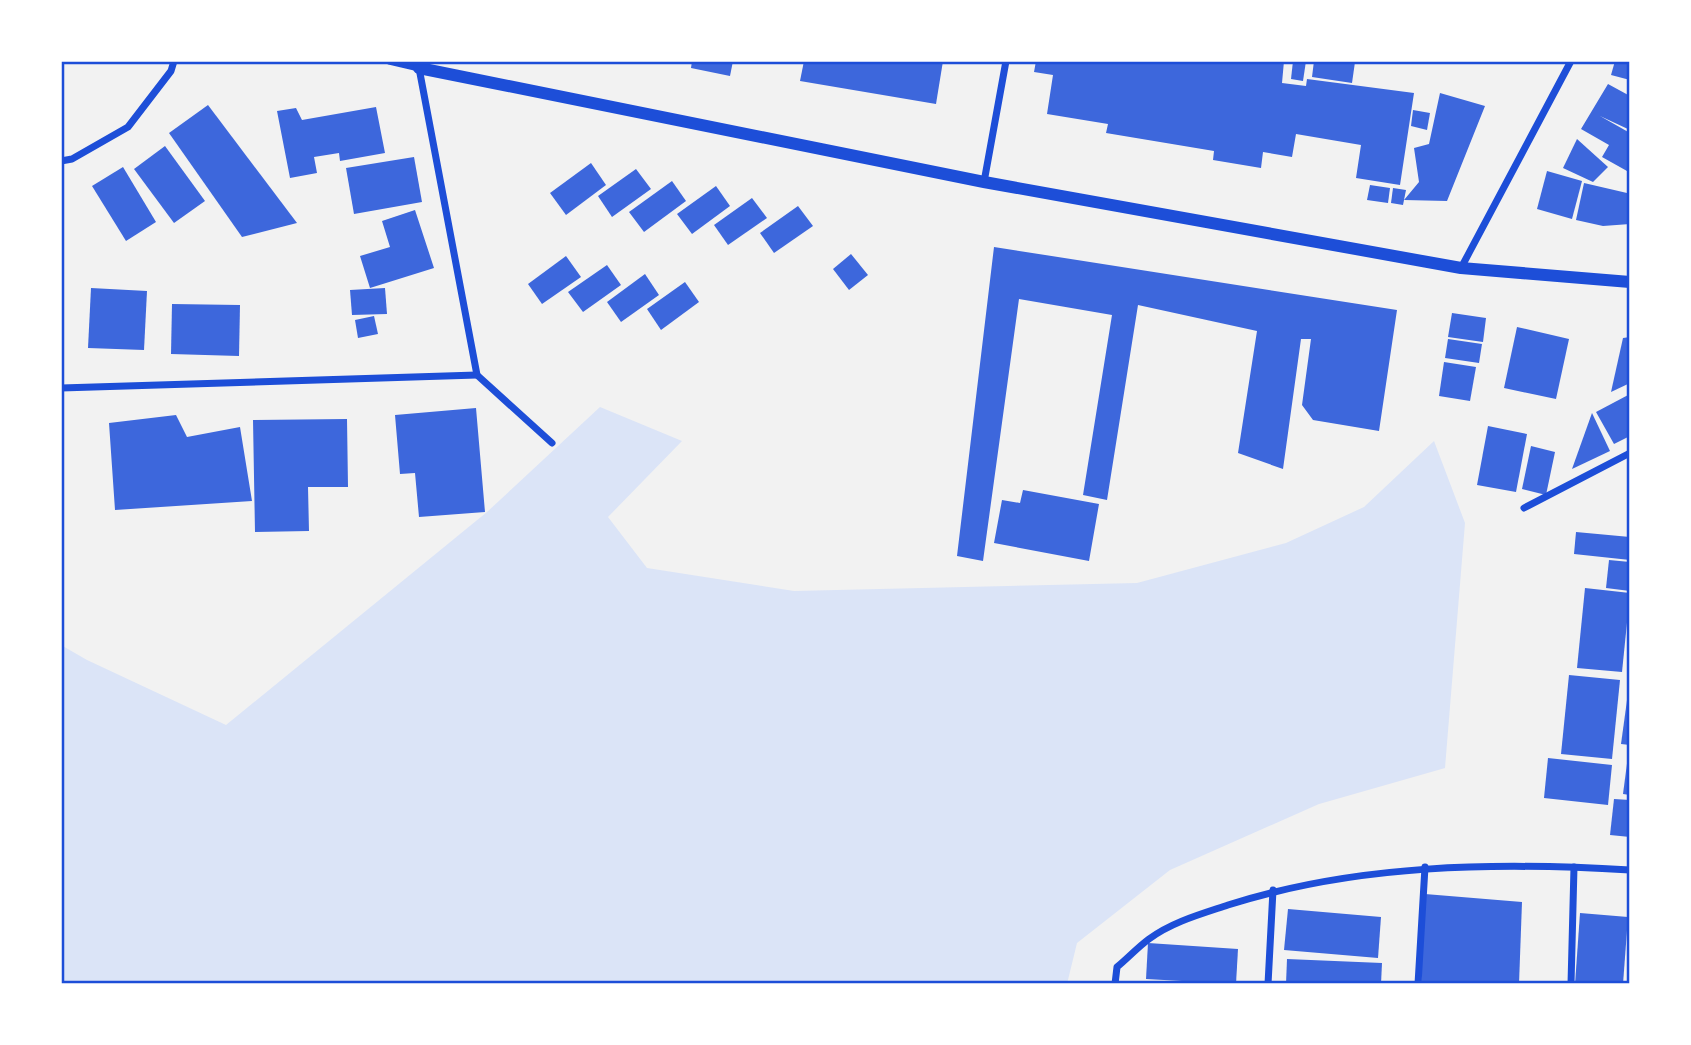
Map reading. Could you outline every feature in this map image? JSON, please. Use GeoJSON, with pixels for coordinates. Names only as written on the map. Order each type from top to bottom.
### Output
{"type":"FeatureCollection","features":[{"type":"Feature","properties":{"kind":"street"},"geometry":{"type":"LineString","coordinates":[[61,161],[72,159],[128,127],[171,71],[174,61]]}},
{"type":"Feature","properties":{"kind":"street"},"geometry":{"type":"LineString","coordinates":[[389,61],[420,65],[984,182],[1461,268],[1630,282]]}},
{"type":"Feature","properties":{"kind":"street"},"geometry":{"type":"LineString","coordinates":[[984,182],[1006,61]]}},
{"type":"Feature","properties":{"kind":"street"},"geometry":{"type":"LineString","coordinates":[[1461,268],[1571,61]]}},
{"type":"Feature","properties":{"kind":"street"},"geometry":{"type":"LineString","coordinates":[[420,65],[477,375],[552,443]]}},
{"type":"Feature","properties":{"kind":"street"},"geometry":{"type":"LineString","coordinates":[[61,388],[477,375]]}},
{"type":"Feature","properties":{"kind":"street"},"geometry":{"type":"LineString","coordinates":[[1524,508],[1630,453]]}},
{"type":"Feature","properties":{"kind":"street"},"geometry":{"type":"LineString","coordinates":[[1418,984],[1425,867]]}},
{"type":"Feature","properties":{"kind":"street"},"geometry":{"type":"LineString","coordinates":[[1115,984],[1117,967],[1150,938],[1192,916],[1273,890],[1425,867],[1574,867],[1630,870]]}},
{"type":"Feature","properties":{"kind":"street"},"geometry":{"type":"LineString","coordinates":[[1571,984],[1574,867]]}},
{"type":"Feature","properties":{"kind":"street"},"geometry":{"type":"LineString","coordinates":[[1268,984],[1273,890]]}},
{"type":"Feature","properties":{"kind":"shaded area"},"geometry":{"type":"Polygon","coordinates":[[[600,407],[682,441],[608,517],[647,568],[794,591],[1137,583],[1286,543],[1364,507],[1434,441],[1465,523],[1445,768],[1319,804],[1170,870],[1077,943],[1067,984],[61,984],[61,645],[87,660],[226,725],[487,512],[600,407]]]}},
{"type":"Feature","properties":{"kind":"building"},"geometry":{"type":"Polygon","coordinates":[[[692,61],[733,61],[730,76],[691,68],[692,61]]]}},
{"type":"Feature","properties":{"kind":"building"},"geometry":{"type":"Polygon","coordinates":[[[804,61],[943,61],[936,104],[800,81],[804,61]]]}},
{"type":"Feature","properties":{"kind":"building"},"geometry":{"type":"Polygon","coordinates":[[[1036,61],[1284,61],[1282,83],[1306,86],[1307,79],[1414,93],[1400,185],[1356,178],[1361,145],[1296,134],[1292,157],[1263,152],[1261,168],[1213,160],[1214,151],[1106,133],[1108,124],[1047,114],[1053,75],[1034,72],[1036,61]]]}},
{"type":"Feature","properties":{"kind":"building"},"geometry":{"type":"Polygon","coordinates":[[[1293,61],[1306,61],[1303,81],[1291,79],[1293,61]]]}},
{"type":"Feature","properties":{"kind":"building"},"geometry":{"type":"Polygon","coordinates":[[[1314,61],[1355,62],[1352,83],[1312,77],[1314,61]]]}},
{"type":"Feature","properties":{"kind":"building"},"geometry":{"type":"Polygon","coordinates":[[[1615,61],[1630,61],[1630,80],[1611,75],[1615,61]]]}},
{"type":"Feature","properties":{"kind":"building"},"geometry":{"type":"Polygon","coordinates":[[[1608,84],[1630,96],[1630,130],[1600,116],[1630,133],[1630,167],[1627,171],[1602,157],[1609,145],[1581,129],[1608,84]]]}},
{"type":"Feature","properties":{"kind":"building"},"geometry":{"type":"Polygon","coordinates":[[[1440,93],[1485,106],[1447,201],[1404,200],[1419,182],[1414,148],[1429,144],[1440,93]]]}},
{"type":"Feature","properties":{"kind":"building"},"geometry":{"type":"Polygon","coordinates":[[[208,105],[297,223],[242,237],[169,133],[208,105]]]}},
{"type":"Feature","properties":{"kind":"building"},"geometry":{"type":"Polygon","coordinates":[[[376,107],[385,153],[340,161],[339,153],[314,157],[317,173],[290,178],[277,111],[296,108],[302,120],[376,107]]]}},
{"type":"Feature","properties":{"kind":"building"},"geometry":{"type":"Polygon","coordinates":[[[1413,110],[1430,113],[1427,130],[1411,126],[1413,110]]]}},
{"type":"Feature","properties":{"kind":"building"},"geometry":{"type":"Polygon","coordinates":[[[1577,139],[1608,167],[1593,182],[1563,168],[1577,139]]]}},
{"type":"Feature","properties":{"kind":"building"},"geometry":{"type":"Polygon","coordinates":[[[165,146],[205,201],[174,223],[134,169],[165,146]]]}},
{"type":"Feature","properties":{"kind":"building"},"geometry":{"type":"Polygon","coordinates":[[[414,157],[422,202],[354,214],[346,168],[414,157]]]}},
{"type":"Feature","properties":{"kind":"building"},"geometry":{"type":"Polygon","coordinates":[[[591,163],[606,185],[566,215],[550,193],[591,163]]]}},
{"type":"Feature","properties":{"kind":"building"},"geometry":{"type":"Polygon","coordinates":[[[123,167],[156,222],[126,241],[92,186],[123,167]]]}},
{"type":"Feature","properties":{"kind":"building"},"geometry":{"type":"Polygon","coordinates":[[[636,169],[651,189],[612,217],[598,196],[636,169]]]}},
{"type":"Feature","properties":{"kind":"building"},"geometry":{"type":"Polygon","coordinates":[[[1547,171],[1582,181],[1572,219],[1537,209],[1547,171]]]}},
{"type":"Feature","properties":{"kind":"building"},"geometry":{"type":"Polygon","coordinates":[[[672,181],[686,201],[644,232],[629,212],[672,181]]]}},
{"type":"Feature","properties":{"kind":"building"},"geometry":{"type":"Polygon","coordinates":[[[1584,183],[1627,193],[1630,197],[1630,224],[1603,226],[1576,220],[1584,183]]]}},
{"type":"Feature","properties":{"kind":"building"},"geometry":{"type":"Polygon","coordinates":[[[1370,185],[1390,188],[1388,203],[1367,200],[1370,185]]]}},
{"type":"Feature","properties":{"kind":"building"},"geometry":{"type":"Polygon","coordinates":[[[716,186],[730,206],[692,234],[677,214],[716,186]]]}},
{"type":"Feature","properties":{"kind":"building"},"geometry":{"type":"Polygon","coordinates":[[[1393,188],[1406,190],[1403,205],[1391,203],[1393,188]]]}},
{"type":"Feature","properties":{"kind":"building"},"geometry":{"type":"Polygon","coordinates":[[[752,198],[767,218],[728,245],[714,225],[752,198]]]}},
{"type":"Feature","properties":{"kind":"building"},"geometry":{"type":"Polygon","coordinates":[[[798,206],[813,226],[774,253],[760,233],[798,206]]]}},
{"type":"Feature","properties":{"kind":"building"},"geometry":{"type":"Polygon","coordinates":[[[415,210],[434,268],[370,288],[360,256],[390,247],[382,221],[415,210]]]}},
{"type":"Feature","properties":{"kind":"building"},"geometry":{"type":"Polygon","coordinates":[[[994,247],[1397,310],[1379,431],[1313,420],[1302,405],[1311,339],[1301,339],[1283,469],[1238,453],[1257,331],[1138,305],[1107,500],[1083,495],[1112,315],[1019,299],[983,561],[957,556],[994,247]]]}},
{"type":"Feature","properties":{"kind":"building"},"geometry":{"type":"Polygon","coordinates":[[[851,254],[868,275],[849,290],[833,269],[851,254]]]}},
{"type":"Feature","properties":{"kind":"building"},"geometry":{"type":"Polygon","coordinates":[[[566,256],[581,277],[542,304],[528,284],[566,256]]]}},
{"type":"Feature","properties":{"kind":"building"},"geometry":{"type":"Polygon","coordinates":[[[607,265],[621,285],[583,312],[568,292],[607,265]]]}},
{"type":"Feature","properties":{"kind":"building"},"geometry":{"type":"Polygon","coordinates":[[[645,274],[659,295],[621,322],[607,302],[645,274]]]}},
{"type":"Feature","properties":{"kind":"building"},"geometry":{"type":"Polygon","coordinates":[[[685,282],[699,302],[661,330],[647,309],[685,282]]]}},
{"type":"Feature","properties":{"kind":"building"},"geometry":{"type":"Polygon","coordinates":[[[91,288],[147,291],[144,350],[88,348],[91,288]]]}},
{"type":"Feature","properties":{"kind":"building"},"geometry":{"type":"Polygon","coordinates":[[[385,288],[387,314],[352,315],[350,290],[385,288]]]}},
{"type":"Feature","properties":{"kind":"building"},"geometry":{"type":"Polygon","coordinates":[[[172,304],[240,305],[239,356],[171,354],[172,304]]]}},
{"type":"Feature","properties":{"kind":"building"},"geometry":{"type":"Polygon","coordinates":[[[1452,313],[1486,318],[1483,342],[1448,337],[1452,313]]]}},
{"type":"Feature","properties":{"kind":"building"},"geometry":{"type":"Polygon","coordinates":[[[374,316],[378,334],[358,338],[355,320],[374,316]]]}},
{"type":"Feature","properties":{"kind":"building"},"geometry":{"type":"Polygon","coordinates":[[[1517,327],[1569,339],[1556,399],[1504,388],[1517,327]]]}},
{"type":"Feature","properties":{"kind":"building"},"geometry":{"type":"Polygon","coordinates":[[[1630,337],[1630,383],[1611,392],[1623,338],[1630,337]]]}},
{"type":"Feature","properties":{"kind":"building"},"geometry":{"type":"Polygon","coordinates":[[[1448,339],[1482,344],[1479,363],[1445,358],[1448,339]]]}},
{"type":"Feature","properties":{"kind":"building"},"geometry":{"type":"Polygon","coordinates":[[[1444,362],[1476,367],[1470,401],[1439,396],[1444,362]]]}},
{"type":"Feature","properties":{"kind":"building"},"geometry":{"type":"Polygon","coordinates":[[[1630,394],[1630,436],[1614,444],[1596,412],[1630,394]]]}},
{"type":"Feature","properties":{"kind":"building"},"geometry":{"type":"Polygon","coordinates":[[[476,408],[485,512],[419,517],[415,473],[400,474],[395,415],[476,408]]]}},
{"type":"Feature","properties":{"kind":"building"},"geometry":{"type":"Polygon","coordinates":[[[1592,413],[1610,451],[1572,469],[1592,413]]]}},
{"type":"Feature","properties":{"kind":"building"},"geometry":{"type":"Polygon","coordinates":[[[176,415],[187,437],[240,427],[252,501],[115,510],[109,423],[176,415]]]}},
{"type":"Feature","properties":{"kind":"building"},"geometry":{"type":"Polygon","coordinates":[[[347,419],[348,487],[308,487],[309,531],[255,532],[253,420],[347,419]]]}},
{"type":"Feature","properties":{"kind":"building"},"geometry":{"type":"Polygon","coordinates":[[[1488,426],[1527,434],[1516,492],[1477,485],[1488,426]]]}},
{"type":"Feature","properties":{"kind":"building"},"geometry":{"type":"Polygon","coordinates":[[[1531,446],[1555,452],[1546,495],[1522,489],[1531,446]]]}},
{"type":"Feature","properties":{"kind":"building"},"geometry":{"type":"Polygon","coordinates":[[[1023,490],[1099,504],[1089,561],[994,543],[1002,500],[1020,503],[1023,490]]]}},
{"type":"Feature","properties":{"kind":"building"},"geometry":{"type":"Polygon","coordinates":[[[1576,532],[1630,537],[1630,560],[1574,554],[1576,532]]]}},
{"type":"Feature","properties":{"kind":"building"},"geometry":{"type":"Polygon","coordinates":[[[1609,560],[1630,562],[1630,591],[1606,588],[1609,560]]]}},
{"type":"Feature","properties":{"kind":"building"},"geometry":{"type":"Polygon","coordinates":[[[1585,588],[1630,593],[1622,672],[1577,668],[1585,588]]]}},
{"type":"Feature","properties":{"kind":"building"},"geometry":{"type":"Polygon","coordinates":[[[1569,675],[1620,680],[1612,759],[1561,754],[1569,675]]]}},
{"type":"Feature","properties":{"kind":"building"},"geometry":{"type":"Polygon","coordinates":[[[1630,693],[1630,745],[1621,744],[1630,693]]]}},
{"type":"Feature","properties":{"kind":"building"},"geometry":{"type":"Polygon","coordinates":[[[1630,756],[1630,795],[1623,794],[1630,756]]]}},
{"type":"Feature","properties":{"kind":"building"},"geometry":{"type":"Polygon","coordinates":[[[1548,758],[1612,765],[1608,805],[1544,798],[1548,758]]]}},
{"type":"Feature","properties":{"kind":"building"},"geometry":{"type":"Polygon","coordinates":[[[1614,799],[1630,800],[1630,837],[1610,835],[1614,799]]]}},
{"type":"Feature","properties":{"kind":"building"},"geometry":{"type":"Polygon","coordinates":[[[1425,894],[1522,902],[1519,984],[1421,984],[1425,894]]]}},
{"type":"Feature","properties":{"kind":"building"},"geometry":{"type":"Polygon","coordinates":[[[1288,909],[1381,917],[1378,958],[1284,950],[1288,909]]]}},
{"type":"Feature","properties":{"kind":"building"},"geometry":{"type":"Polygon","coordinates":[[[1580,913],[1628,917],[1623,984],[1575,984],[1580,913]]]}},
{"type":"Feature","properties":{"kind":"building"},"geometry":{"type":"Polygon","coordinates":[[[1148,943],[1238,949],[1236,984],[1146,979],[1148,943]]]}},
{"type":"Feature","properties":{"kind":"building"},"geometry":{"type":"Polygon","coordinates":[[[1287,959],[1382,963],[1381,984],[1286,984],[1287,959]]]}}]}
